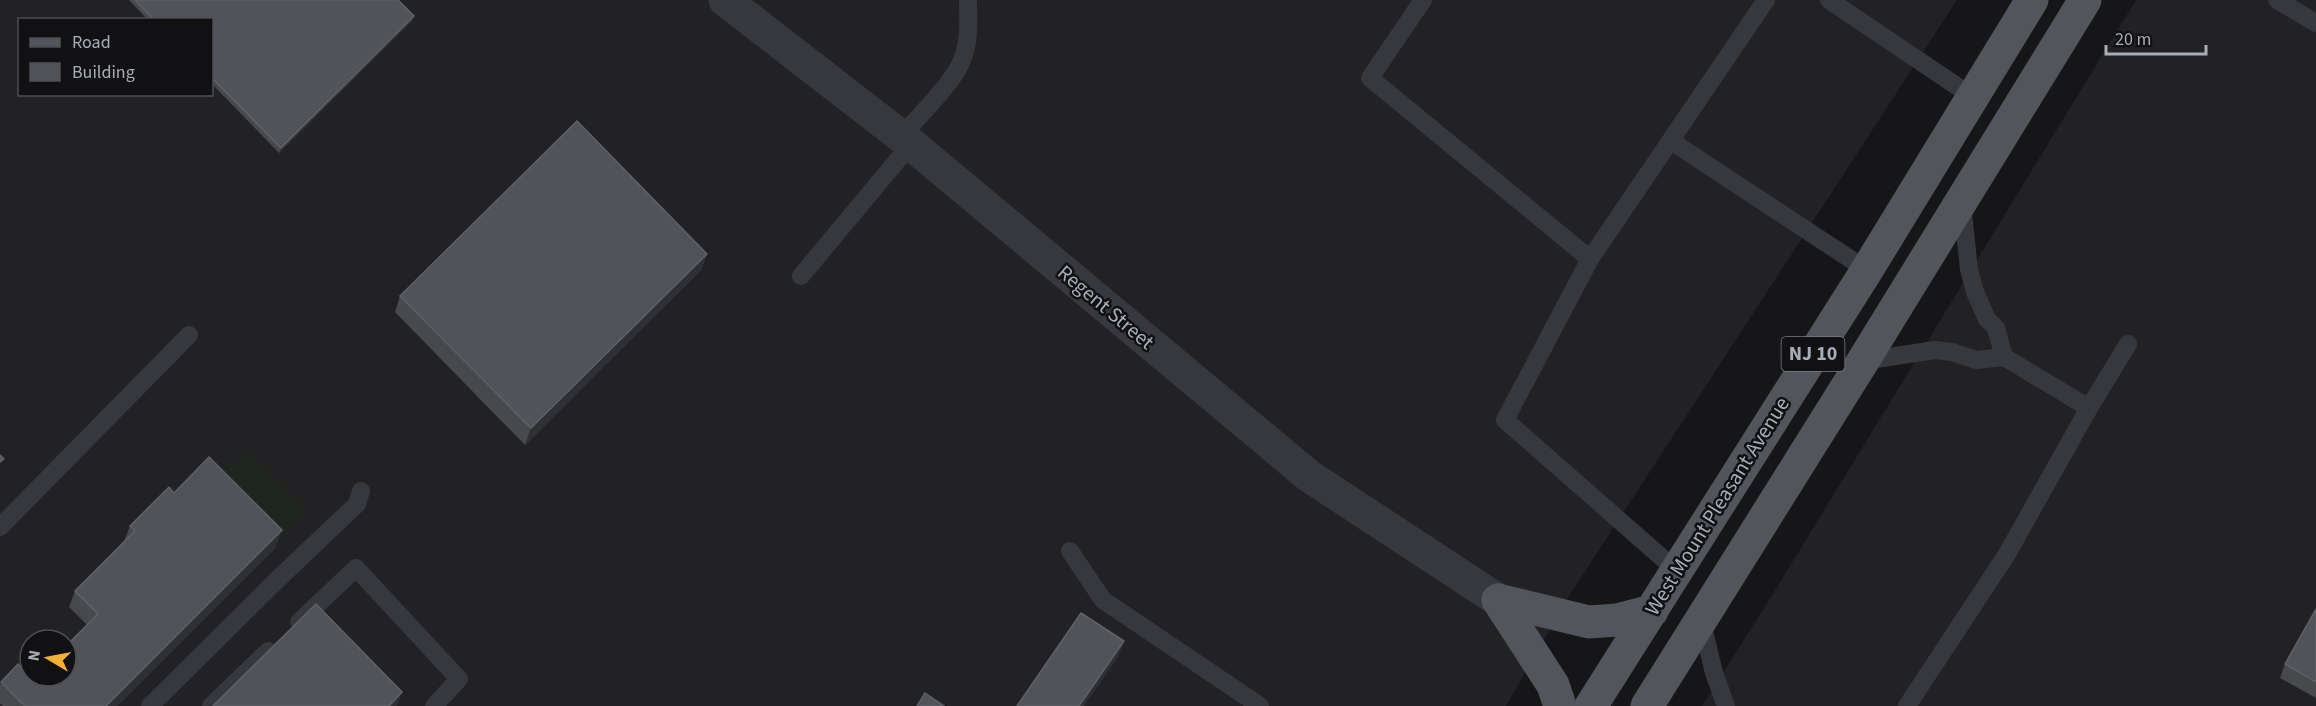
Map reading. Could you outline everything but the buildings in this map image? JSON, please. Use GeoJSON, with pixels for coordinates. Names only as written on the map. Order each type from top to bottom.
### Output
{"type":"FeatureCollection","features":[{"type":"Feature","properties":{"kind":"main road","name":"West Mount Pleasant Avenue"},"geometry":{"type":"LineString","coordinates":[[1591,706],[1867,270],[2032,0]]}},
{"type":"Feature","properties":{"kind":"main road","name":"NJ 10"},"geometry":{"type":"LineString","coordinates":[[1647,706],[2085,0]]}},
{"type":"Feature","properties":{"kind":"main road"},"geometry":{"type":"LineString","coordinates":[[1498,600],[1589,621],[1617,620],[1652,611]]}},
{"type":"Feature","properties":{"kind":"main road"},"geometry":{"type":"LineString","coordinates":[[1498,600],[1554,685],[1560,706]]}},
{"type":"Feature","properties":{"kind":"street","name":"Regent Street"},"geometry":{"type":"LineString","coordinates":[[725,0],[906,140],[1310,476],[1498,600]]}},
{"type":"Feature","properties":{"kind":"lane"},"geometry":{"type":"LineString","coordinates":[[801,276],[950,80],[962,60],[967,37],[968,0]]}},
{"type":"Feature","properties":{"kind":"lane"},"geometry":{"type":"LineString","coordinates":[[1423,0],[1370,78],[1590,259]]}},
{"type":"Feature","properties":{"kind":"lane"},"geometry":{"type":"LineString","coordinates":[[1676,570],[1505,420],[1590,259],[1766,0]]}},
{"type":"Feature","properties":{"kind":"lane"},"geometry":{"type":"LineString","coordinates":[[1828,0],[1972,98]]}},
{"type":"Feature","properties":{"kind":"lane"},"geometry":{"type":"LineString","coordinates":[[2277,0],[2316,23]]}},
{"type":"Feature","properties":{"kind":"lane"},"geometry":{"type":"LineString","coordinates":[[1671,141],[1867,270]]}},
{"type":"Feature","properties":{"kind":"lane"},"geometry":{"type":"LineString","coordinates":[[1961,200],[1975,292],[1987,319],[1996,328],[2004,357]]}},
{"type":"Feature","properties":{"kind":"lane"},"geometry":{"type":"LineString","coordinates":[[0,527],[125,397],[189,335]]}},
{"type":"Feature","properties":{"kind":"lane"},"geometry":{"type":"LineString","coordinates":[[1907,706],[2007,554],[2089,408],[2128,344]]}},
{"type":"Feature","properties":{"kind":"lane"},"geometry":{"type":"LineString","coordinates":[[1863,361],[1935,350],[1952,352],[1976,360],[2004,357],[2089,408]]}},
{"type":"Feature","properties":{"kind":"lane"},"geometry":{"type":"LineString","coordinates":[[150,706],[357,504],[361,491]]}},
{"type":"Feature","properties":{"kind":"lane"},"geometry":{"type":"LineString","coordinates":[[1070,551],[1103,600],[1260,706]]}},
{"type":"Feature","properties":{"kind":"lane"},"geometry":{"type":"LineString","coordinates":[[211,706],[356,568],[459,679],[434,706]]}},
{"type":"Feature","properties":{"kind":"lane"},"geometry":{"type":"LineString","coordinates":[[1701,618],[1714,673],[1726,706]]}},
{"type":"Feature","properties":{"kind":"shaded area"},"geometry":{"type":"Polygon","coordinates":[[[0,0],[1957,0],[1569,596],[1506,706],[0,706],[0,0]]]}},
{"type":"Feature","properties":{"kind":"shaded area"},"geometry":{"type":"Polygon","coordinates":[[[2136,0],[2316,0],[2316,706],[1702,706],[1771,597],[2136,0]]]}},
{"type":"Feature","properties":{"kind":"shaded area"},"geometry":{"type":"Polygon","coordinates":[[[247,451],[307,511],[274,543],[215,483],[247,451]]]}}]}
